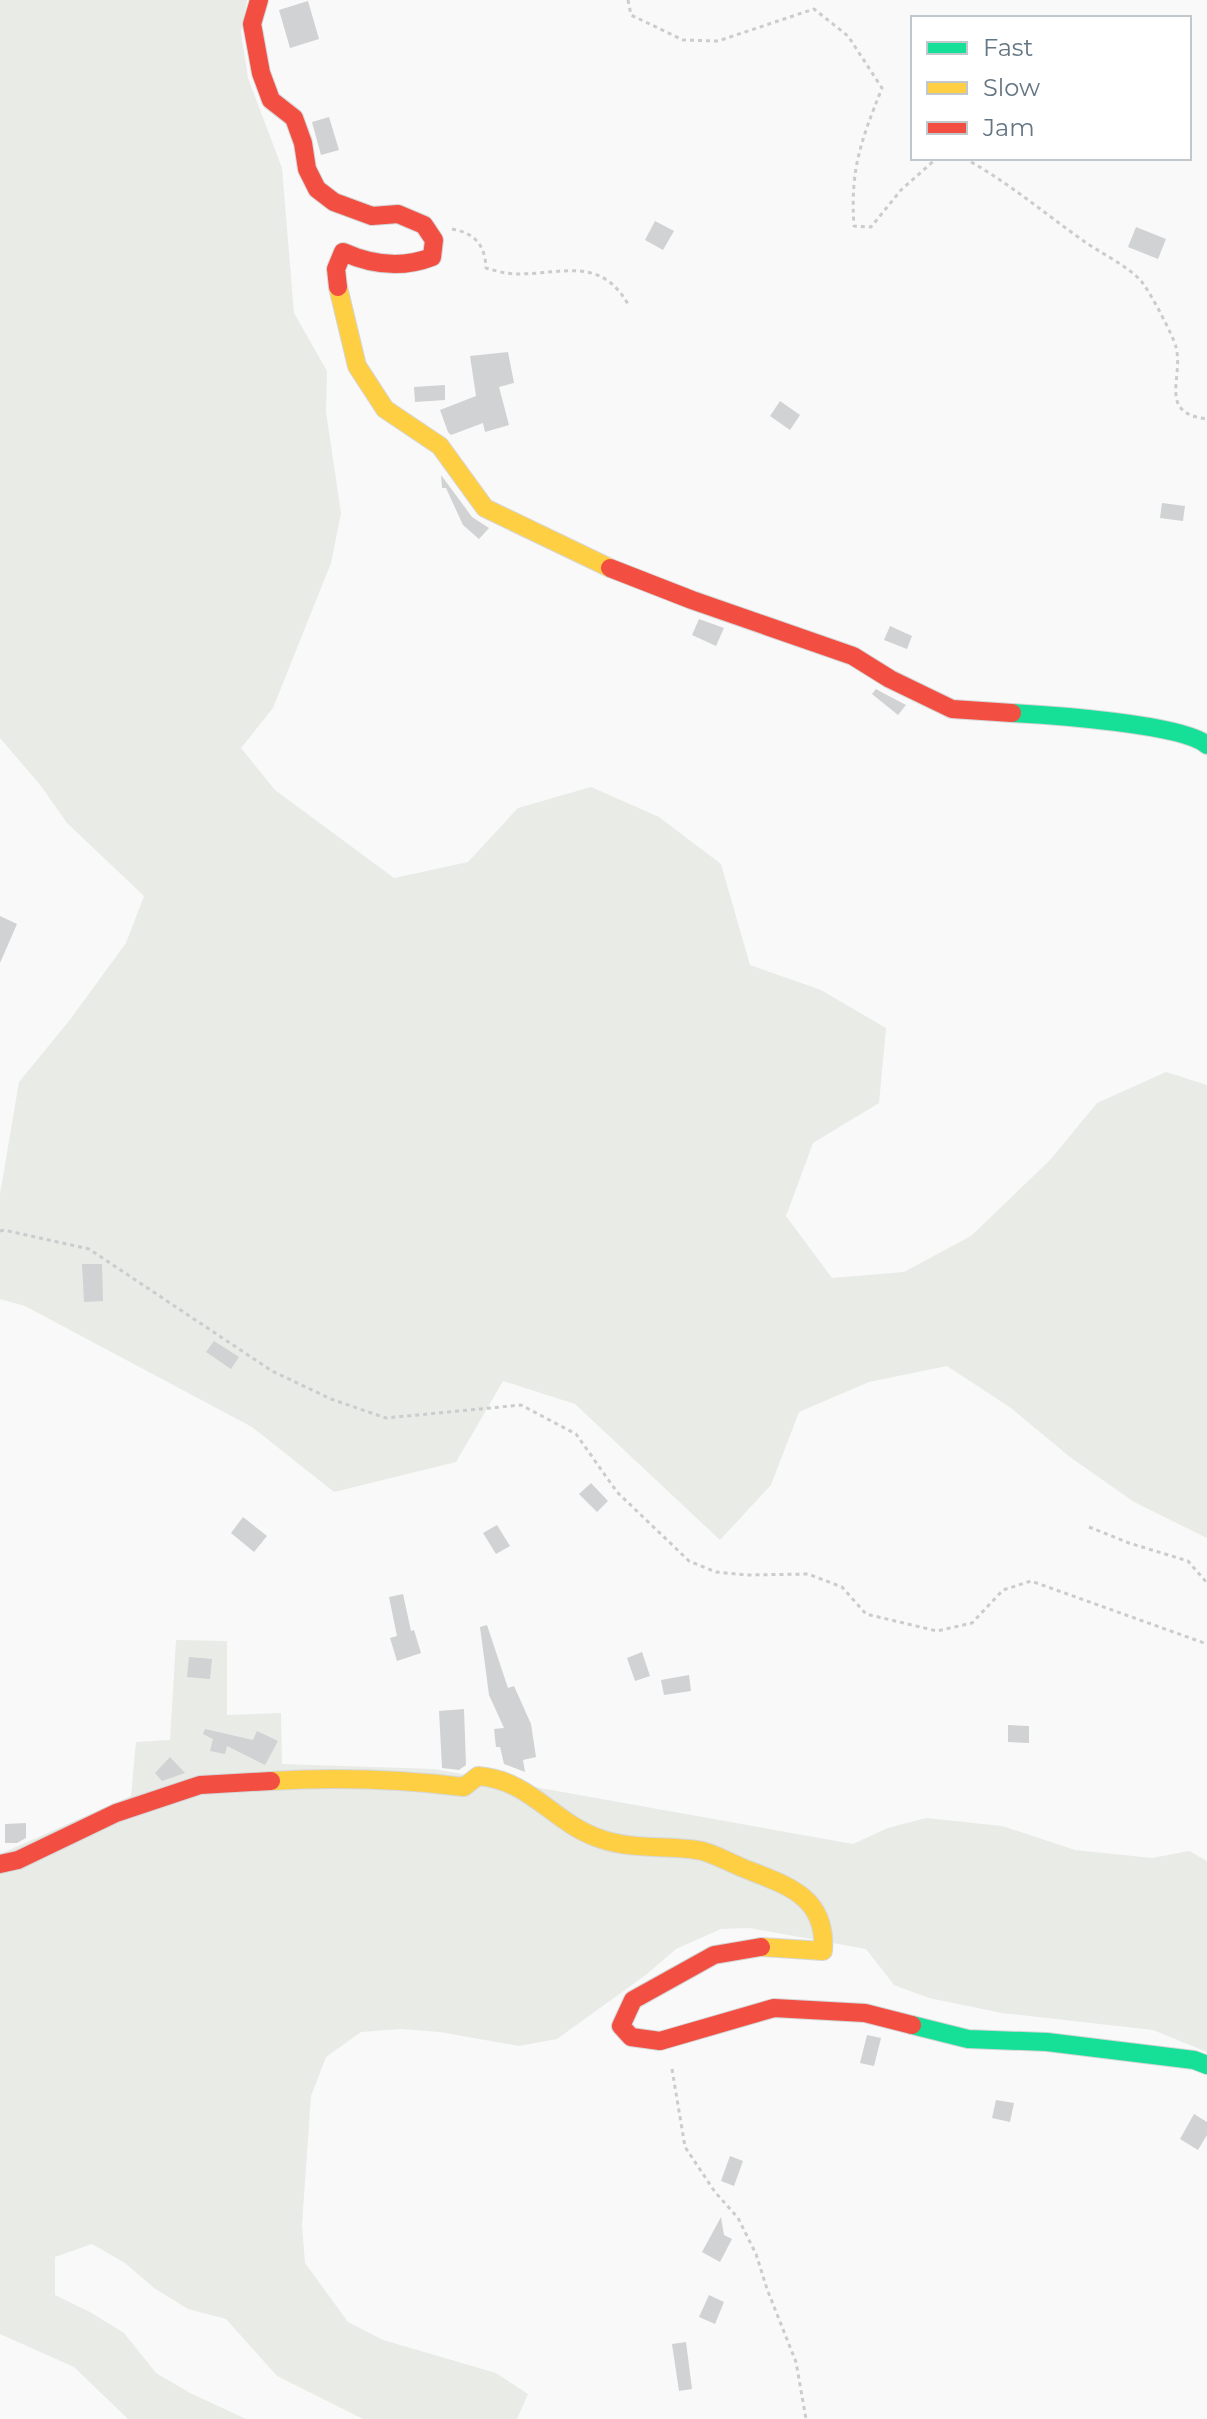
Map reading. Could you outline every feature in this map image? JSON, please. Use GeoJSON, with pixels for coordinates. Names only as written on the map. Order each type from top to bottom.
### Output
{"type":"FeatureCollection","features":[{"type":"Feature","properties":{"kind":"street"},"geometry":{"type":"LineString","coordinates":[[259,0],[252,24],[261,73],[271,100],[294,118],[303,143],[307,169],[317,189],[334,202],[372,216],[398,214],[424,225],[434,240],[432,257],[420,263],[364,263],[343,252],[336,269],[338,288],[357,366],[385,409],[440,446],[485,508],[621,572],[853,656],[890,679],[952,709],[1048,715],[1148,727],[1199,738],[1207,745]]}},
{"type":"Feature","properties":{"kind":"street"},"geometry":{"type":"LineString","coordinates":[[0,1864],[18,1860],[116,1813],[200,1785],[325,1778],[400,1779],[464,1787],[478,1776],[493,1777],[524,1789],[572,1825],[599,1839],[637,1848],[699,1850],[791,1887],[805,1895],[813,1906],[825,1934],[823,1951],[760,1947],[714,1955],[633,2000],[621,2026],[631,2037],[660,2041],[774,2008],[865,2013],[968,2039],[1047,2042],[1194,2060],[1207,2065]]}},
{"type":"Feature","properties":{"kind":"path"},"geometry":{"type":"LineString","coordinates":[[628,0],[631,15],[683,40],[718,41],[814,9],[848,36],[882,88],[860,143],[852,192],[854,226],[871,227],[901,190],[935,160]]}},
{"type":"Feature","properties":{"kind":"path"},"geometry":{"type":"LineString","coordinates":[[968,160],[1000,177],[1050,217],[1141,281],[1177,347],[1176,399],[1183,411],[1193,417],[1207,419]]}},
{"type":"Feature","properties":{"kind":"path"},"geometry":{"type":"LineString","coordinates":[[424,225],[458,229],[474,236],[485,252],[486,268],[512,274],[581,270],[604,277],[618,286],[628,304]]}},
{"type":"Feature","properties":{"kind":"path"},"geometry":{"type":"LineString","coordinates":[[0,1231],[89,1249],[272,1371],[331,1399],[386,1418],[521,1405],[576,1434],[617,1492],[689,1561],[716,1572],[808,1574],[842,1587],[866,1614],[937,1631],[972,1623],[1003,1590],[1031,1581],[1207,1644]]}},
{"type":"Feature","properties":{"kind":"path"},"geometry":{"type":"LineString","coordinates":[[1089,1527],[1188,1561],[1207,1583]]}},
{"type":"Feature","properties":{"kind":"path"},"geometry":{"type":"LineString","coordinates":[[672,2069],[685,2147],[715,2192],[738,2218],[756,2254],[796,2362],[806,2419]]}},
{"type":"Feature","properties":{"kind":"shaded area"},"geometry":{"type":"Polygon","coordinates":[[[0,0],[247,0],[241,32],[248,78],[282,168],[294,313],[327,371],[326,412],[341,513],[331,563],[273,708],[241,748],[275,790],[394,878],[468,862],[518,808],[591,787],[659,817],[721,864],[750,965],[821,990],[886,1028],[879,1103],[813,1143],[786,1216],[832,1278],[904,1272],[971,1236],[1050,1160],[1097,1103],[1166,1072],[1207,1085],[1207,1538],[1134,1502],[1070,1457],[1011,1408],[947,1366],[869,1382],[799,1412],[771,1485],[720,1540],[575,1404],[503,1381],[456,1462],[334,1492],[252,1427],[25,1306],[0,1299],[0,1194],[19,1082],[69,1021],[126,943],[144,896],[67,823],[41,786],[0,738],[0,0]]]}},
{"type":"Feature","properties":{"kind":"shaded area"},"geometry":{"type":"Polygon","coordinates":[[[176,1640],[227,1641],[227,1715],[281,1713],[282,1764],[434,1769],[853,1844],[888,1828],[926,1818],[1002,1826],[1075,1850],[1152,1858],[1189,1851],[1207,1861],[1207,2052],[1153,2030],[1002,2013],[929,1998],[894,1985],[866,1949],[749,1928],[721,1929],[676,1949],[647,1974],[557,2039],[519,2046],[440,2032],[401,2029],[361,2032],[326,2057],[311,2096],[302,2225],[305,2263],[348,2322],[383,2340],[496,2373],[528,2394],[517,2419],[363,2419],[277,2376],[226,2319],[188,2309],[154,2288],[125,2263],[92,2244],[55,2257],[55,2295],[124,2333],[156,2373],[246,2419],[128,2419],[74,2367],[0,2334],[0,1854],[131,1796],[136,1742],[170,1740],[176,1640]]]}},
{"type":"Feature","properties":{"kind":"building"},"geometry":{"type":"Polygon","coordinates":[[[308,1],[319,39],[290,48],[279,10],[308,1]]]}},
{"type":"Feature","properties":{"kind":"building"},"geometry":{"type":"Polygon","coordinates":[[[329,117],[339,150],[321,155],[312,122],[329,117]]]}},
{"type":"Feature","properties":{"kind":"building"},"geometry":{"type":"Polygon","coordinates":[[[655,221],[674,231],[663,250],[645,240],[655,221]]]}},
{"type":"Feature","properties":{"kind":"building"},"geometry":{"type":"Polygon","coordinates":[[[1136,227],[1166,239],[1158,259],[1128,247],[1136,227]]]}},
{"type":"Feature","properties":{"kind":"building"},"geometry":{"type":"Polygon","coordinates":[[[508,352],[514,383],[499,387],[509,425],[485,432],[483,423],[451,435],[440,410],[476,396],[470,356],[508,352]]]}},
{"type":"Feature","properties":{"kind":"building"},"geometry":{"type":"Polygon","coordinates":[[[445,385],[445,400],[415,402],[414,387],[445,385]]]}},
{"type":"Feature","properties":{"kind":"building"},"geometry":{"type":"Polygon","coordinates":[[[780,401],[800,415],[790,430],[770,416],[780,401]]]}},
{"type":"Feature","properties":{"kind":"building"},"geometry":{"type":"Polygon","coordinates":[[[441,475],[472,517],[489,528],[479,539],[463,525],[446,488],[442,488],[441,475]]]}},
{"type":"Feature","properties":{"kind":"building"},"geometry":{"type":"Polygon","coordinates":[[[1162,503],[1185,506],[1183,521],[1160,518],[1162,503]]]}},
{"type":"Feature","properties":{"kind":"building"},"geometry":{"type":"Polygon","coordinates":[[[699,619],[724,628],[716,646],[692,635],[699,619]]]}},
{"type":"Feature","properties":{"kind":"building"},"geometry":{"type":"Polygon","coordinates":[[[890,626],[912,636],[907,649],[884,640],[890,626]]]}},
{"type":"Feature","properties":{"kind":"building"},"geometry":{"type":"Polygon","coordinates":[[[876,689],[906,705],[898,715],[872,694],[876,689]]]}},
{"type":"Feature","properties":{"kind":"building"},"geometry":{"type":"Polygon","coordinates":[[[0,916],[17,924],[0,963],[0,916]]]}},
{"type":"Feature","properties":{"kind":"building"},"geometry":{"type":"Polygon","coordinates":[[[82,1264],[102,1264],[103,1301],[84,1302],[82,1264]]]}},
{"type":"Feature","properties":{"kind":"building"},"geometry":{"type":"Polygon","coordinates":[[[214,1341],[239,1357],[231,1369],[206,1352],[214,1341]]]}},
{"type":"Feature","properties":{"kind":"building"},"geometry":{"type":"Polygon","coordinates":[[[591,1483],[608,1501],[597,1512],[579,1494],[591,1483]]]}},
{"type":"Feature","properties":{"kind":"building"},"geometry":{"type":"Polygon","coordinates":[[[243,1517],[267,1536],[254,1552],[231,1533],[243,1517]]]}},
{"type":"Feature","properties":{"kind":"building"},"geometry":{"type":"Polygon","coordinates":[[[497,1525],[510,1546],[496,1554],[483,1533],[497,1525]]]}},
{"type":"Feature","properties":{"kind":"building"},"geometry":{"type":"Polygon","coordinates":[[[403,1594],[411,1631],[414,1630],[421,1653],[397,1661],[390,1638],[397,1636],[389,1597],[403,1594]]]}},
{"type":"Feature","properties":{"kind":"building"},"geometry":{"type":"Polygon","coordinates":[[[487,1625],[508,1688],[514,1686],[531,1724],[536,1757],[523,1760],[525,1772],[504,1764],[500,1747],[496,1747],[494,1729],[504,1728],[489,1695],[480,1627],[487,1625]]]}},
{"type":"Feature","properties":{"kind":"building"},"geometry":{"type":"Polygon","coordinates":[[[642,1652],[650,1676],[635,1681],[627,1658],[642,1652]]]}},
{"type":"Feature","properties":{"kind":"building"},"geometry":{"type":"Polygon","coordinates":[[[189,1657],[212,1659],[210,1679],[187,1677],[189,1657]]]}},
{"type":"Feature","properties":{"kind":"building"},"geometry":{"type":"Polygon","coordinates":[[[689,1675],[691,1691],[664,1695],[661,1680],[689,1675]]]}},
{"type":"Feature","properties":{"kind":"building"},"geometry":{"type":"Polygon","coordinates":[[[464,1709],[466,1765],[459,1770],[442,1768],[439,1711],[464,1709]]]}},
{"type":"Feature","properties":{"kind":"building"},"geometry":{"type":"Polygon","coordinates":[[[1008,1725],[1029,1726],[1029,1743],[1008,1742],[1008,1725]]]}},
{"type":"Feature","properties":{"kind":"building"},"geometry":{"type":"Polygon","coordinates":[[[205,1729],[253,1740],[257,1731],[278,1741],[265,1765],[227,1746],[225,1754],[210,1751],[213,1739],[203,1734],[205,1729]]]}},
{"type":"Feature","properties":{"kind":"building"},"geometry":{"type":"Polygon","coordinates":[[[170,1757],[185,1773],[162,1781],[155,1773],[170,1757]]]}},
{"type":"Feature","properties":{"kind":"building"},"geometry":{"type":"Polygon","coordinates":[[[26,1823],[26,1838],[17,1843],[5,1843],[5,1824],[26,1823]]]}},
{"type":"Feature","properties":{"kind":"building"},"geometry":{"type":"Polygon","coordinates":[[[867,2035],[881,2038],[874,2066],[860,2063],[867,2035]]]}},
{"type":"Feature","properties":{"kind":"building"},"geometry":{"type":"Polygon","coordinates":[[[996,2100],[1014,2103],[1010,2122],[992,2118],[996,2100]]]}},
{"type":"Feature","properties":{"kind":"building"},"geometry":{"type":"Polygon","coordinates":[[[1194,2114],[1207,2122],[1207,2135],[1198,2150],[1180,2139],[1194,2114]]]}},
{"type":"Feature","properties":{"kind":"building"},"geometry":{"type":"Polygon","coordinates":[[[730,2156],[743,2161],[734,2186],[721,2181],[730,2156]]]}},
{"type":"Feature","properties":{"kind":"building"},"geometry":{"type":"Polygon","coordinates":[[[721,2217],[724,2235],[732,2239],[720,2262],[702,2252],[721,2217]]]}},
{"type":"Feature","properties":{"kind":"building"},"geometry":{"type":"Polygon","coordinates":[[[709,2295],[724,2302],[715,2324],[699,2317],[709,2295]]]}},
{"type":"Feature","properties":{"kind":"building"},"geometry":{"type":"Polygon","coordinates":[[[686,2342],[692,2389],[679,2391],[672,2344],[686,2342]]]}},
{"type":"Feature","properties":{"kind":"traffic: fast"},"geometry":{"type":"LineString","coordinates":[[1012,713],[1145,726],[1172,731],[1207,745]]}},
{"type":"Feature","properties":{"kind":"traffic: fast"},"geometry":{"type":"LineString","coordinates":[[912,2025],[968,2039],[1047,2042],[1194,2060],[1207,2065]]}},
{"type":"Feature","properties":{"kind":"traffic: slow"},"geometry":{"type":"LineString","coordinates":[[338,287],[357,366],[385,409],[440,446],[485,508],[610,568]]}},
{"type":"Feature","properties":{"kind":"traffic: slow"},"geometry":{"type":"LineString","coordinates":[[271,1781],[368,1780],[464,1787],[478,1776],[497,1779],[513,1785],[569,1823],[601,1839],[625,1845],[703,1851],[774,1880],[811,1905],[822,1932],[823,1951],[761,1947]]}},
{"type":"Feature","properties":{"kind":"traffic: jam"},"geometry":{"type":"LineString","coordinates":[[259,0],[252,24],[261,73],[271,100],[294,118],[303,143],[307,169],[317,189],[334,202],[372,216],[398,214],[424,225],[434,240],[432,257],[409,263],[376,262],[343,252],[336,269],[338,287]]}},
{"type":"Feature","properties":{"kind":"traffic: jam"},"geometry":{"type":"LineString","coordinates":[[610,568],[853,656],[890,679],[952,709],[1012,713]]}},
{"type":"Feature","properties":{"kind":"traffic: jam"},"geometry":{"type":"LineString","coordinates":[[0,1864],[18,1860],[116,1813],[200,1785],[271,1781]]}},
{"type":"Feature","properties":{"kind":"traffic: jam"},"geometry":{"type":"LineString","coordinates":[[761,1947],[714,1955],[633,2000],[621,2026],[631,2037],[660,2041],[774,2008],[865,2013],[912,2025]]}}]}
